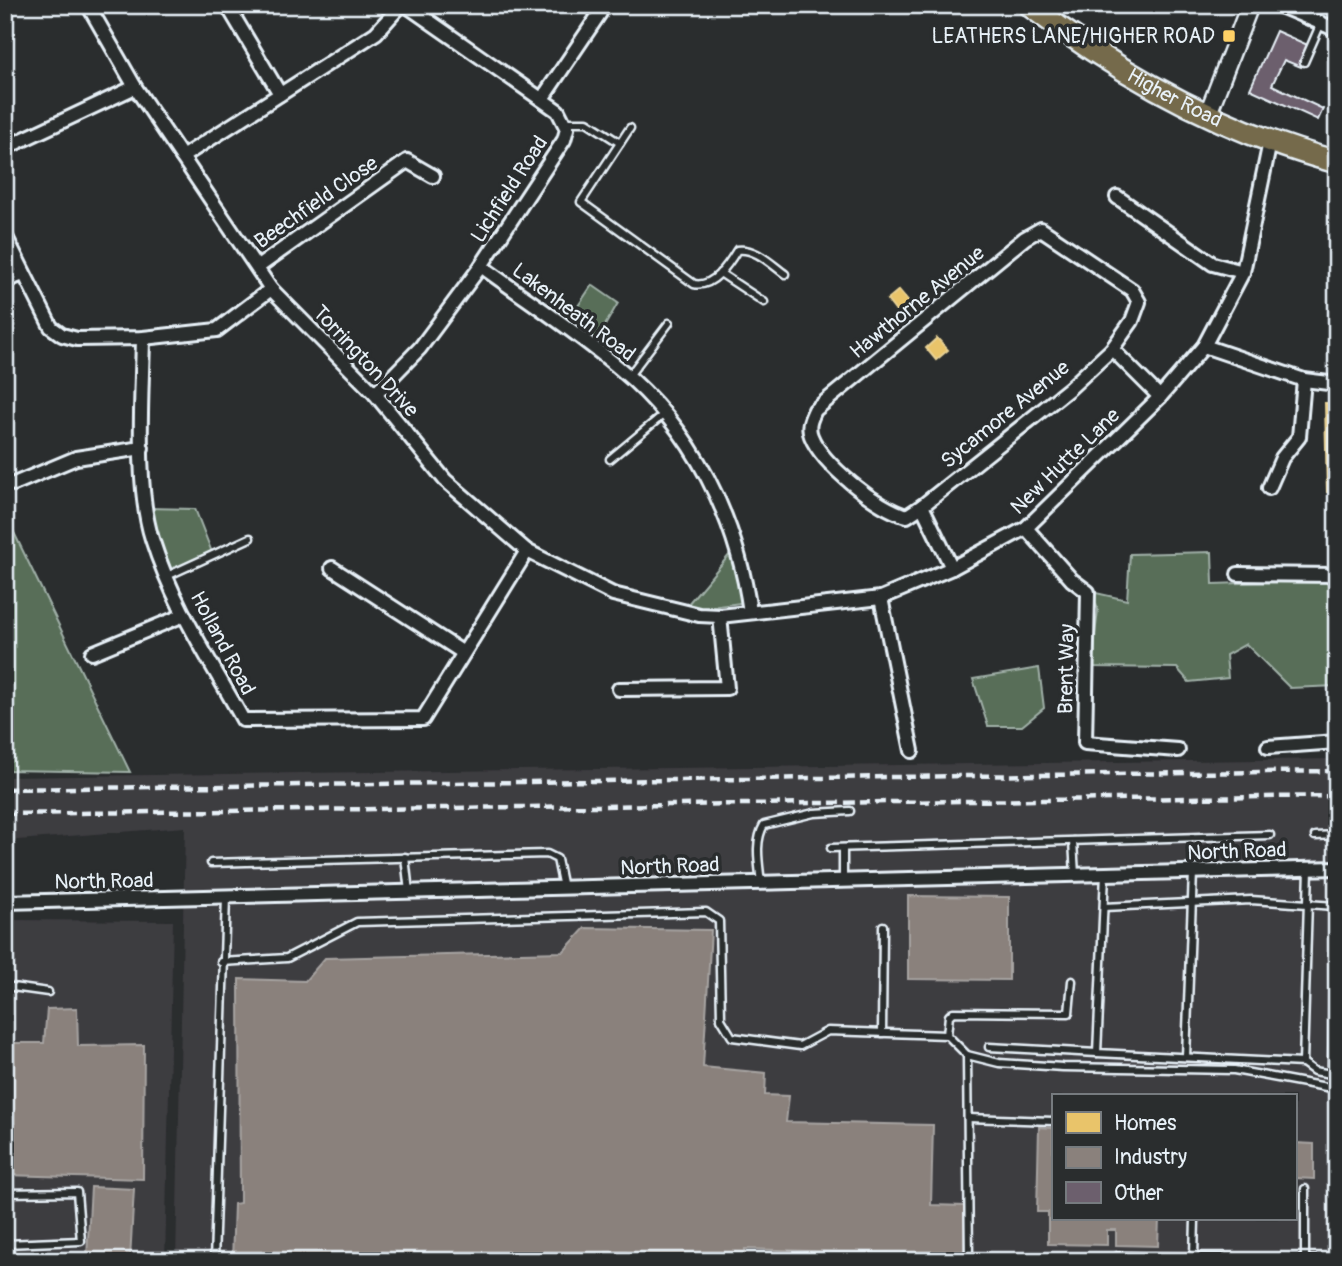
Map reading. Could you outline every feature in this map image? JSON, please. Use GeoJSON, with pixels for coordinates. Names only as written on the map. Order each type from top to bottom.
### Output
{"type":"FeatureCollection","features":[{"type":"Feature","properties":{"kind":"highway","name":"Higher Road"},"geometry":{"type":"LineString","coordinates":[[1029,5],[1137,80],[1207,116],[1270,142],[1337,162]]}},
{"type":"Feature","properties":{"kind":"street","name":"Torrington Drive"},"geometry":{"type":"LineString","coordinates":[[88,5],[135,87],[271,289],[375,394],[445,480],[527,551],[613,594],[699,615],[720,616]]}},
{"type":"Feature","properties":{"kind":"street"},"geometry":{"type":"LineString","coordinates":[[226,5],[281,94]]}},
{"type":"Feature","properties":{"kind":"street"},"geometry":{"type":"LineString","coordinates":[[182,158],[376,33],[404,5]]}},
{"type":"Feature","properties":{"kind":"street","name":"Lichfield Road"},"geometry":{"type":"LineString","coordinates":[[375,394],[420,348],[481,266],[564,140],[566,122],[558,111],[542,99],[404,5]]}},
{"type":"Feature","properties":{"kind":"street"},"geometry":{"type":"LineString","coordinates":[[542,99],[600,13],[589,5]]}},
{"type":"Feature","properties":{"kind":"street"},"geometry":{"type":"LineString","coordinates":[[1207,116],[1250,5]]}},
{"type":"Feature","properties":{"kind":"street"},"geometry":{"type":"LineString","coordinates":[[1278,5],[1337,30]]}},
{"type":"Feature","properties":{"kind":"street"},"geometry":{"type":"LineString","coordinates":[[5,148],[135,87]]}},
{"type":"Feature","properties":{"kind":"street","name":"New Hutte Lane"},"geometry":{"type":"LineString","coordinates":[[720,616],[881,598],[952,568],[1026,528],[1160,397],[1204,346],[1242,272],[1270,142]]}},
{"type":"Feature","properties":{"kind":"street","name":"Beechfield Close"},"geometry":{"type":"LineString","coordinates":[[258,267],[407,161],[433,176]]}},
{"type":"Feature","properties":{"kind":"street"},"geometry":{"type":"LineString","coordinates":[[1117,197],[1213,264],[1242,272]]}},
{"type":"Feature","properties":{"kind":"street","name":"Hawthorne Avenue"},"geometry":{"type":"LineString","coordinates":[[922,506],[907,516],[891,512],[841,476],[811,438],[809,424],[815,410],[1025,239],[1041,229],[1057,237],[1132,290],[1139,302],[1132,321],[1112,349]]}},
{"type":"Feature","properties":{"kind":"street"},"geometry":{"type":"LineString","coordinates":[[5,235],[51,327],[62,335],[77,339],[143,338],[218,330],[271,289]]}},
{"type":"Feature","properties":{"kind":"street","name":"Lakenheath Road"},"geometry":{"type":"LineString","coordinates":[[481,266],[628,377],[664,414],[704,468],[726,518],[744,571],[750,612]]}},
{"type":"Feature","properties":{"kind":"street"},"geometry":{"type":"LineString","coordinates":[[5,281],[23,274]]}},
{"type":"Feature","properties":{"kind":"street","name":"Holland Road"},"geometry":{"type":"LineString","coordinates":[[143,338],[142,448],[147,518],[152,540],[184,615],[243,720],[423,719],[462,652],[527,551]]}},
{"type":"Feature","properties":{"kind":"street"},"geometry":{"type":"LineString","coordinates":[[1204,346],[1304,380],[1337,384]]}},
{"type":"Feature","properties":{"kind":"street"},"geometry":{"type":"LineString","coordinates":[[1112,349],[1160,397]]}},
{"type":"Feature","properties":{"kind":"street","name":"Sycamore Avenue"},"geometry":{"type":"LineString","coordinates":[[922,506],[1070,388],[1112,349]]}},
{"type":"Feature","properties":{"kind":"street"},"geometry":{"type":"LineString","coordinates":[[1269,488],[1282,458],[1299,437],[1304,380]]}},
{"type":"Feature","properties":{"kind":"street"},"geometry":{"type":"LineString","coordinates":[[14,484],[76,457],[142,448]]}},
{"type":"Feature","properties":{"kind":"street"},"geometry":{"type":"LineString","coordinates":[[922,506],[952,568]]}},
{"type":"Feature","properties":{"kind":"street","name":"Brent Way"},"geometry":{"type":"LineString","coordinates":[[1026,528],[1072,580],[1087,592],[1085,743],[1178,750]]}},
{"type":"Feature","properties":{"kind":"street"},"geometry":{"type":"LineString","coordinates":[[332,568],[462,652]]}},
{"type":"Feature","properties":{"kind":"street"},"geometry":{"type":"LineString","coordinates":[[1238,574],[1337,575]]}},
{"type":"Feature","properties":{"kind":"street"},"geometry":{"type":"LineString","coordinates":[[881,598],[912,751]]}},
{"type":"Feature","properties":{"kind":"street"},"geometry":{"type":"LineString","coordinates":[[92,653],[184,615]]}},
{"type":"Feature","properties":{"kind":"street"},"geometry":{"type":"LineString","coordinates":[[619,689],[727,688],[720,616]]}},
{"type":"Feature","properties":{"kind":"street"},"geometry":{"type":"LineString","coordinates":[[1268,747],[1337,742]]}},
{"type":"Feature","properties":{"kind":"street","name":"North Road"},"geometry":{"type":"LineString","coordinates":[[5,902],[1337,868]]}},
{"type":"Feature","properties":{"kind":"lane"},"geometry":{"type":"LineString","coordinates":[[1304,62],[1321,23]]}},
{"type":"Feature","properties":{"kind":"lane"},"geometry":{"type":"LineString","coordinates":[[566,122],[587,122],[620,143]]}},
{"type":"Feature","properties":{"kind":"lane"},"geometry":{"type":"LineString","coordinates":[[631,128],[580,202],[684,279],[702,286],[720,273],[737,250],[746,249],[785,274]]}},
{"type":"Feature","properties":{"kind":"lane"},"geometry":{"type":"LineString","coordinates":[[720,273],[764,302]]}},
{"type":"Feature","properties":{"kind":"lane"},"geometry":{"type":"LineString","coordinates":[[628,377],[670,323]]}},
{"type":"Feature","properties":{"kind":"lane"},"geometry":{"type":"LineString","coordinates":[[610,459],[664,414]]}},
{"type":"Feature","properties":{"kind":"lane"},"geometry":{"type":"LineString","coordinates":[[167,576],[250,538]]}},
{"type":"Feature","properties":{"kind":"lane"},"geometry":{"type":"LineString","coordinates":[[761,883],[758,850],[764,825],[814,813],[850,811]]}},
{"type":"Feature","properties":{"kind":"lane"},"geometry":{"type":"LineString","coordinates":[[831,848],[1270,835]]}},
{"type":"Feature","properties":{"kind":"lane"},"geometry":{"type":"LineString","coordinates":[[1315,836],[1337,835]]}},
{"type":"Feature","properties":{"kind":"lane"},"geometry":{"type":"LineString","coordinates":[[1073,841],[1075,875]]}},
{"type":"Feature","properties":{"kind":"lane"},"geometry":{"type":"LineString","coordinates":[[843,848],[843,881]]}},
{"type":"Feature","properties":{"kind":"lane"},"geometry":{"type":"LineString","coordinates":[[211,863],[547,853],[557,859],[563,888]]}},
{"type":"Feature","properties":{"kind":"lane"},"geometry":{"type":"LineString","coordinates":[[405,858],[409,892]]}},
{"type":"Feature","properties":{"kind":"lane"},"geometry":{"type":"LineString","coordinates":[[1303,1063],[1309,869]]}},
{"type":"Feature","properties":{"kind":"lane"},"geometry":{"type":"LineString","coordinates":[[1185,1056],[1193,872]]}},
{"type":"Feature","properties":{"kind":"lane"},"geometry":{"type":"LineString","coordinates":[[1097,1053],[1105,874]]}},
{"type":"Feature","properties":{"kind":"lane"},"geometry":{"type":"LineString","coordinates":[[214,1261],[221,962],[226,897]]}},
{"type":"Feature","properties":{"kind":"lane"},"geometry":{"type":"LineString","coordinates":[[989,1047],[1303,1063],[1314,1071],[1335,1075],[1335,906],[1308,906],[1279,901],[1104,907]]}},
{"type":"Feature","properties":{"kind":"lane"},"geometry":{"type":"LineString","coordinates":[[221,962],[287,958],[357,922],[706,912],[719,921],[721,1019],[732,1037],[800,1046],[828,1031],[947,1035],[967,1055],[999,1063],[1063,1068],[1234,1070],[1337,1089]]}},
{"type":"Feature","properties":{"kind":"lane"},"geometry":{"type":"LineString","coordinates":[[882,1032],[883,926]]}},
{"type":"Feature","properties":{"kind":"lane"},"geometry":{"type":"LineString","coordinates":[[947,1035],[949,1017],[953,1012],[1069,1013],[1072,981]]}},
{"type":"Feature","properties":{"kind":"lane"},"geometry":{"type":"LineString","coordinates":[[5,986],[48,992]]}},
{"type":"Feature","properties":{"kind":"lane"},"geometry":{"type":"LineString","coordinates":[[967,1055],[969,1261]]}},
{"type":"Feature","properties":{"kind":"lane"},"geometry":{"type":"LineString","coordinates":[[968,1118],[1052,1121]]}},
{"type":"Feature","properties":{"kind":"lane"},"geometry":{"type":"LineString","coordinates":[[1305,1259],[1306,1189]]}},
{"type":"Feature","properties":{"kind":"lane"},"geometry":{"type":"LineString","coordinates":[[5,1193],[77,1192],[80,1241],[5,1244]]}},
{"type":"Feature","properties":{"kind":"lane"},"geometry":{"type":"LineString","coordinates":[[1194,1257],[1195,1220]]}},
{"type":"Feature","properties":{"kind":"lane"},"geometry":{"type":"LineString","coordinates":[[1118,1255],[1337,1260]]}},
{"type":"Feature","properties":{"kind":"shaded area"},"geometry":{"type":"Polygon","coordinates":[[[1337,759],[1337,1261],[176,1261],[185,827],[5,841],[5,777],[1337,759]]]}},
{"type":"Feature","properties":{"kind":"shaded area"},"geometry":{"type":"Polygon","coordinates":[[[5,920],[173,921],[165,1261],[5,1261],[5,920]]]}},
{"type":"Feature","properties":{"kind":"green space"},"geometry":{"type":"Polygon","coordinates":[[[592,285],[618,303],[592,348],[564,327],[592,285]]]}},
{"type":"Feature","properties":{"kind":"green space"},"geometry":{"type":"Polygon","coordinates":[[[146,508],[195,509],[213,555],[167,576],[146,508]]]}},
{"type":"Feature","properties":{"kind":"green space"},"geometry":{"type":"Polygon","coordinates":[[[5,514],[130,772],[5,770],[5,514]]]}},
{"type":"Feature","properties":{"kind":"green space"},"geometry":{"type":"Polygon","coordinates":[[[736,547],[748,602],[682,611],[736,547]]]}},
{"type":"Feature","properties":{"kind":"green space"},"geometry":{"type":"Polygon","coordinates":[[[1212,552],[1213,584],[1337,580],[1337,686],[1290,688],[1246,644],[1226,655],[1228,678],[1189,682],[1177,668],[1091,667],[1098,610],[1092,592],[1127,600],[1130,554],[1212,552]]]}},
{"type":"Feature","properties":{"kind":"green space"},"geometry":{"type":"Polygon","coordinates":[[[1039,668],[1044,708],[1022,726],[988,726],[973,679],[1039,668]]]}},
{"type":"Feature","properties":{"kind":"building: Homes"},"geometry":{"type":"Polygon","coordinates":[[[899,290],[911,304],[898,314],[887,300],[899,290]]]}},
{"type":"Feature","properties":{"kind":"building: Homes"},"geometry":{"type":"Polygon","coordinates":[[[937,338],[948,350],[936,360],[926,348],[937,338]]]}},
{"type":"Feature","properties":{"kind":"building: Homes"},"geometry":{"type":"Polygon","coordinates":[[[1325,403],[1337,403],[1337,492],[1327,492],[1325,403]]]}},
{"type":"Feature","properties":{"kind":"building: Industry"},"geometry":{"type":"Polygon","coordinates":[[[908,896],[1009,897],[1009,980],[908,979],[908,896]]]}},
{"type":"Feature","properties":{"kind":"building: Industry"},"geometry":{"type":"Polygon","coordinates":[[[585,928],[711,930],[703,1067],[766,1073],[765,1095],[789,1096],[786,1122],[933,1125],[931,1205],[966,1206],[964,1256],[745,1249],[745,1258],[737,1257],[737,1261],[626,1261],[626,1252],[606,1252],[606,1261],[232,1261],[234,1204],[240,1203],[239,979],[305,981],[325,958],[563,952],[585,928]]]}},
{"type":"Feature","properties":{"kind":"building: Industry"},"geometry":{"type":"Polygon","coordinates":[[[77,1008],[78,1046],[144,1045],[143,1179],[5,1175],[5,1043],[44,1043],[47,1009],[77,1008]]]}},
{"type":"Feature","properties":{"kind":"building: Industry"},"geometry":{"type":"Polygon","coordinates":[[[1039,1127],[1052,1128],[1052,1220],[1159,1220],[1158,1246],[1116,1245],[1116,1230],[1107,1230],[1107,1245],[1048,1244],[1048,1212],[1037,1212],[1039,1127]]]}},
{"type":"Feature","properties":{"kind":"building: Industry"},"geometry":{"type":"Polygon","coordinates":[[[1296,1143],[1314,1144],[1314,1179],[1296,1178],[1296,1143]]]}},
{"type":"Feature","properties":{"kind":"building: Industry"},"geometry":{"type":"Polygon","coordinates":[[[91,1187],[134,1189],[130,1259],[87,1256],[91,1187]]]}},
{"type":"Feature","properties":{"kind":"building: Other"},"geometry":{"type":"Polygon","coordinates":[[[1276,31],[1310,46],[1301,67],[1284,60],[1272,85],[1323,109],[1318,120],[1250,89],[1276,31]]]}},
{"type":"Feature","properties":{"kind":"railway"},"geometry":{"type":"LineString","coordinates":[[5,789],[1337,771]]}},
{"type":"Feature","properties":{"kind":"railway"},"geometry":{"type":"LineString","coordinates":[[5,814],[1337,796]]}},
{"type":"Feature","properties":{"kind":"place","name":"LEATHERS LANE/HIGHER ROAD"},"geometry":{"type":"Point","coordinates":[1229,36]}}]}
